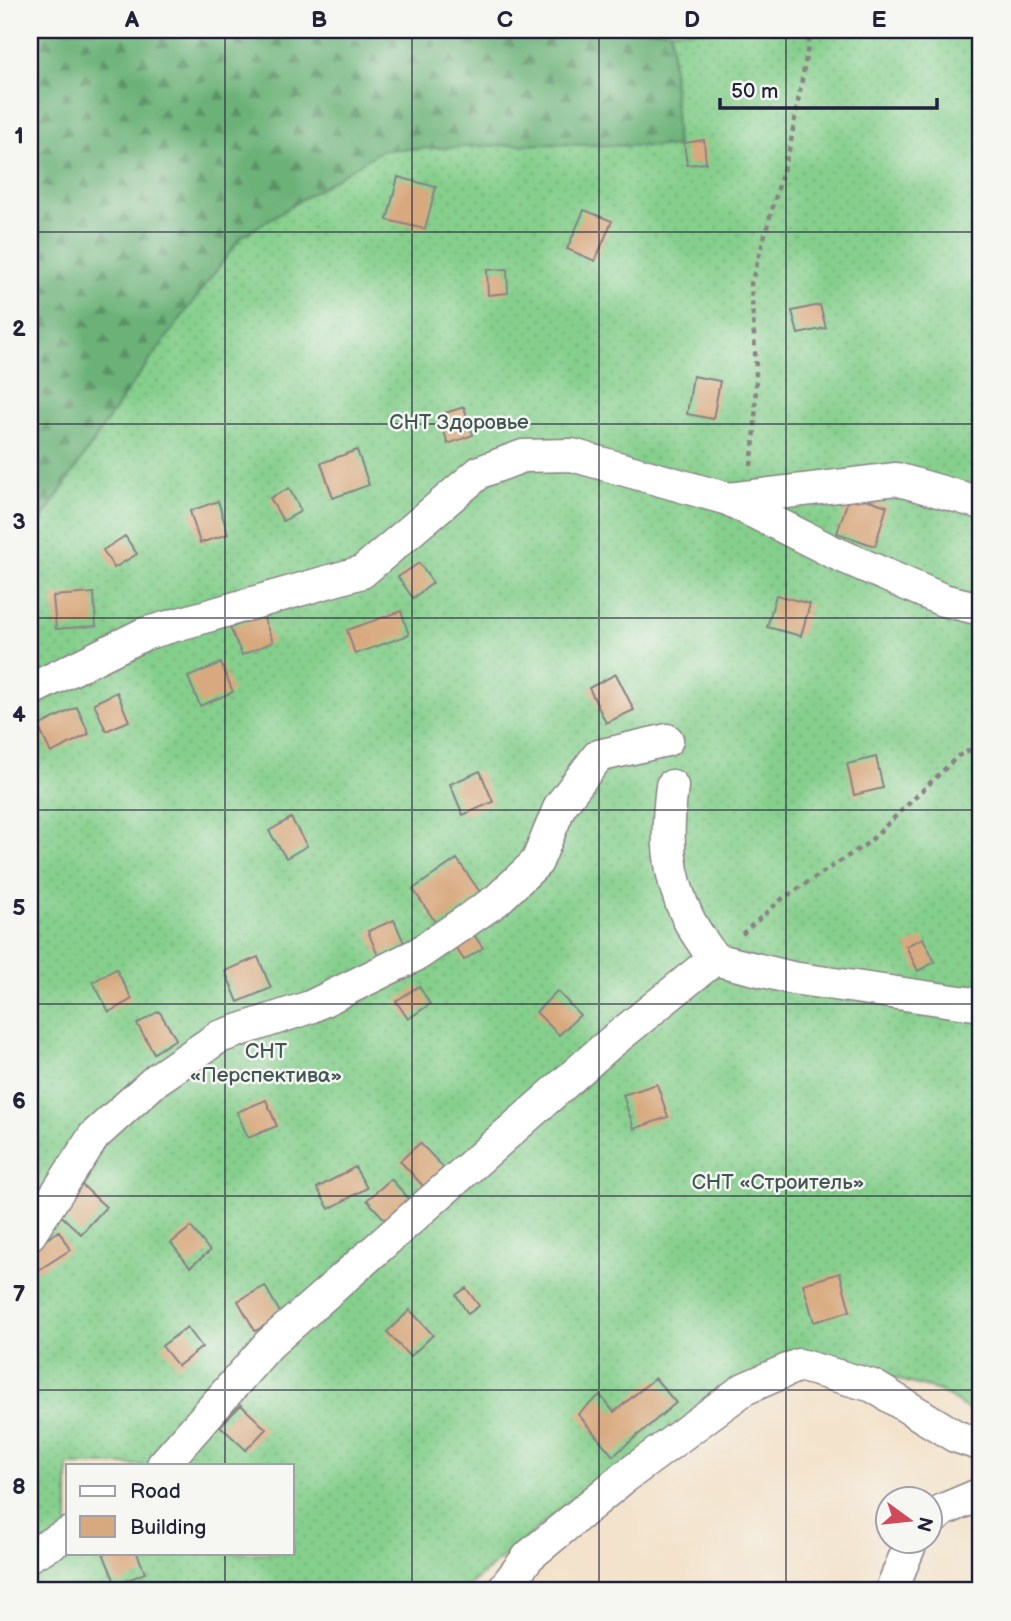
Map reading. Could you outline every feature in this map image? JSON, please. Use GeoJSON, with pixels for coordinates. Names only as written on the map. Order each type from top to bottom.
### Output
{"type":"FeatureCollection","features":[{"type":"Feature","properties":{"kind":"lane"},"geometry":{"type":"LineString","coordinates":[[30,690],[144,634],[362,572],[480,472],[523,456],[572,455],[728,499],[833,552],[943,600],[981,609]]}},
{"type":"Feature","properties":{"kind":"lane"},"geometry":{"type":"LineString","coordinates":[[728,499],[896,479],[981,503]]}},
{"type":"Feature","properties":{"kind":"lane"},"geometry":{"type":"LineString","coordinates":[[30,1234],[94,1136],[157,1079],[219,1037],[310,1007],[418,954],[496,900],[537,862],[560,806],[598,756],[667,740]]}},
{"type":"Feature","properties":{"kind":"lane"},"geometry":{"type":"LineString","coordinates":[[672,786],[667,828],[670,868],[688,918],[714,959],[792,978],[981,1005]]}},
{"type":"Feature","properties":{"kind":"lane"},"geometry":{"type":"LineString","coordinates":[[164,1464],[269,1344],[608,1045],[714,959]]}},
{"type":"Feature","properties":{"kind":"lane"},"geometry":{"type":"LineString","coordinates":[[502,1591],[529,1556],[622,1479],[744,1389],[799,1366],[873,1386],[955,1436],[981,1444]]}},
{"type":"Feature","properties":{"kind":"lane"},"geometry":{"type":"LineString","coordinates":[[944,1510],[981,1494]]}},
{"type":"Feature","properties":{"kind":"lane"},"geometry":{"type":"LineString","coordinates":[[30,1555],[66,1535]]}},
{"type":"Feature","properties":{"kind":"lane"},"geometry":{"type":"LineString","coordinates":[[891,1591],[907,1554]]}},
{"type":"Feature","properties":{"kind":"path"},"geometry":{"type":"LineString","coordinates":[[728,499],[752,464],[756,369],[751,284],[790,146],[811,30]]}},
{"type":"Feature","properties":{"kind":"path"},"geometry":{"type":"LineString","coordinates":[[714,959],[782,899],[868,843],[958,756],[981,744]]}},
{"type":"Feature","properties":{"kind":"green space"},"geometry":{"type":"Polygon","coordinates":[[[30,30],[671,30],[677,147],[544,144],[128,390],[30,537],[30,30]]]}},
{"type":"Feature","properties":{"kind":"green space"},"geometry":{"type":"Polygon","coordinates":[[[671,30],[981,30],[981,1418],[940,1391],[874,1373],[803,1364],[580,1493],[472,1583],[467,1591],[30,1591],[30,537],[128,390],[241,237],[382,150],[544,144],[677,147],[671,30]]]}},
{"type":"Feature","properties":{"kind":"building"},"geometry":{"type":"Polygon","coordinates":[[[704,140],[706,163],[687,165],[684,143],[704,140]]]}},
{"type":"Feature","properties":{"kind":"building"},"geometry":{"type":"Polygon","coordinates":[[[398,177],[436,187],[425,229],[387,220],[398,177]]]}},
{"type":"Feature","properties":{"kind":"building"},"geometry":{"type":"Polygon","coordinates":[[[584,210],[612,221],[595,261],[567,249],[584,210]]]}},
{"type":"Feature","properties":{"kind":"building"},"geometry":{"type":"Polygon","coordinates":[[[507,269],[508,293],[488,295],[487,270],[507,269]]]}},
{"type":"Feature","properties":{"kind":"building"},"geometry":{"type":"Polygon","coordinates":[[[820,305],[826,328],[798,334],[792,311],[820,305]]]}},
{"type":"Feature","properties":{"kind":"building"},"geometry":{"type":"Polygon","coordinates":[[[693,376],[720,381],[713,419],[687,414],[693,376]]]}},
{"type":"Feature","properties":{"kind":"building"},"geometry":{"type":"Polygon","coordinates":[[[464,407],[473,435],[448,444],[439,415],[464,407]]]}},
{"type":"Feature","properties":{"kind":"building"},"geometry":{"type":"Polygon","coordinates":[[[357,450],[369,485],[333,498],[321,463],[357,450]]]}},
{"type":"Feature","properties":{"kind":"building"},"geometry":{"type":"Polygon","coordinates":[[[289,488],[301,511],[283,521],[270,498],[289,488]]]}},
{"type":"Feature","properties":{"kind":"building"},"geometry":{"type":"Polygon","coordinates":[[[850,494],[887,506],[875,546],[837,533],[850,494]]]}},
{"type":"Feature","properties":{"kind":"building"},"geometry":{"type":"Polygon","coordinates":[[[218,501],[228,534],[200,543],[190,511],[218,501]]]}},
{"type":"Feature","properties":{"kind":"building"},"geometry":{"type":"Polygon","coordinates":[[[125,536],[137,554],[114,568],[103,550],[125,536]]]}},
{"type":"Feature","properties":{"kind":"building"},"geometry":{"type":"Polygon","coordinates":[[[419,563],[433,583],[413,598],[398,577],[419,563]]]}},
{"type":"Feature","properties":{"kind":"building"},"geometry":{"type":"Polygon","coordinates":[[[94,593],[96,626],[56,629],[53,596],[94,593]]]}},
{"type":"Feature","properties":{"kind":"building"},"geometry":{"type":"Polygon","coordinates":[[[776,595],[810,604],[801,636],[767,627],[776,595]]]}},
{"type":"Feature","properties":{"kind":"building"},"geometry":{"type":"Polygon","coordinates":[[[401,611],[409,635],[355,654],[347,630],[401,611]]]}},
{"type":"Feature","properties":{"kind":"building"},"geometry":{"type":"Polygon","coordinates":[[[262,614],[273,642],[242,655],[230,628],[262,614]]]}},
{"type":"Feature","properties":{"kind":"building"},"geometry":{"type":"Polygon","coordinates":[[[221,663],[233,692],[200,706],[188,677],[221,663]]]}},
{"type":"Feature","properties":{"kind":"building"},"geometry":{"type":"Polygon","coordinates":[[[616,674],[634,710],[606,723],[589,688],[616,674]]]}},
{"type":"Feature","properties":{"kind":"building"},"geometry":{"type":"Polygon","coordinates":[[[117,692],[129,721],[106,731],[94,703],[117,692]]]}},
{"type":"Feature","properties":{"kind":"building"},"geometry":{"type":"Polygon","coordinates":[[[77,707],[89,734],[51,753],[38,726],[77,707]]]}},
{"type":"Feature","properties":{"kind":"building"},"geometry":{"type":"Polygon","coordinates":[[[876,757],[883,788],[854,795],[847,764],[876,757]]]}},
{"type":"Feature","properties":{"kind":"building"},"geometry":{"type":"Polygon","coordinates":[[[480,771],[493,802],[463,815],[450,784],[480,771]]]}},
{"type":"Feature","properties":{"kind":"building"},"geometry":{"type":"Polygon","coordinates":[[[291,818],[307,846],[286,858],[269,831],[291,818]]]}},
{"type":"Feature","properties":{"kind":"building"},"geometry":{"type":"Polygon","coordinates":[[[457,859],[482,895],[438,926],[413,889],[457,859]]]}},
{"type":"Feature","properties":{"kind":"building"},"geometry":{"type":"Polygon","coordinates":[[[394,920],[405,945],[378,956],[368,931],[394,920]]]}},
{"type":"Feature","properties":{"kind":"building"},"geometry":{"type":"Polygon","coordinates":[[[470,929],[483,948],[464,960],[451,941],[470,929]]]}},
{"type":"Feature","properties":{"kind":"building"},"geometry":{"type":"Polygon","coordinates":[[[923,938],[935,962],[918,971],[906,946],[923,938]]]}},
{"type":"Feature","properties":{"kind":"building"},"geometry":{"type":"Polygon","coordinates":[[[258,957],[271,988],[238,1002],[225,971],[258,957]]]}},
{"type":"Feature","properties":{"kind":"building"},"geometry":{"type":"Polygon","coordinates":[[[116,969],[132,999],[109,1012],[93,982],[116,969]]]}},
{"type":"Feature","properties":{"kind":"building"},"geometry":{"type":"Polygon","coordinates":[[[419,986],[430,1004],[408,1019],[396,1001],[419,986]]]}},
{"type":"Feature","properties":{"kind":"building"},"geometry":{"type":"Polygon","coordinates":[[[557,991],[580,1015],[559,1035],[536,1012],[557,991]]]}},
{"type":"Feature","properties":{"kind":"building"},"geometry":{"type":"Polygon","coordinates":[[[159,1011],[176,1039],[154,1053],[137,1024],[159,1011]]]}},
{"type":"Feature","properties":{"kind":"building"},"geometry":{"type":"Polygon","coordinates":[[[657,1084],[668,1117],[634,1129],[623,1095],[657,1084]]]}},
{"type":"Feature","properties":{"kind":"building"},"geometry":{"type":"Polygon","coordinates":[[[266,1100],[277,1126],[248,1138],[237,1112],[266,1100]]]}},
{"type":"Feature","properties":{"kind":"building"},"geometry":{"type":"Polygon","coordinates":[[[420,1143],[444,1168],[424,1187],[400,1161],[420,1143]]]}},
{"type":"Feature","properties":{"kind":"building"},"geometry":{"type":"Polygon","coordinates":[[[355,1167],[367,1188],[329,1209],[317,1188],[355,1167]]]}},
{"type":"Feature","properties":{"kind":"building"},"geometry":{"type":"Polygon","coordinates":[[[391,1179],[412,1202],[388,1223],[367,1200],[391,1179]]]}},
{"type":"Feature","properties":{"kind":"building"},"geometry":{"type":"Polygon","coordinates":[[[81,1184],[106,1207],[81,1234],[56,1211],[81,1184]]]}},
{"type":"Feature","properties":{"kind":"building"},"geometry":{"type":"Polygon","coordinates":[[[191,1227],[210,1251],[190,1267],[171,1243],[191,1227]]]}},
{"type":"Feature","properties":{"kind":"building"},"geometry":{"type":"Polygon","coordinates":[[[59,1231],[70,1250],[37,1271],[30,1258],[30,1250],[59,1231]]]}},
{"type":"Feature","properties":{"kind":"building"},"geometry":{"type":"Polygon","coordinates":[[[840,1273],[850,1311],[814,1322],[803,1284],[840,1273]]]}},
{"type":"Feature","properties":{"kind":"building"},"geometry":{"type":"Polygon","coordinates":[[[265,1286],[282,1316],[255,1331],[238,1301],[265,1286]]]}},
{"type":"Feature","properties":{"kind":"building"},"geometry":{"type":"Polygon","coordinates":[[[466,1288],[479,1306],[468,1314],[456,1295],[466,1288]]]}},
{"type":"Feature","properties":{"kind":"building"},"geometry":{"type":"Polygon","coordinates":[[[410,1310],[433,1335],[410,1357],[387,1332],[410,1310]]]}},
{"type":"Feature","properties":{"kind":"building"},"geometry":{"type":"Polygon","coordinates":[[[187,1327],[202,1347],[178,1366],[162,1346],[187,1327]]]}},
{"type":"Feature","properties":{"kind":"building"},"geometry":{"type":"Polygon","coordinates":[[[655,1378],[676,1403],[613,1456],[578,1414],[600,1395],[614,1412],[655,1378]]]}},
{"type":"Feature","properties":{"kind":"building"},"geometry":{"type":"Polygon","coordinates":[[[241,1405],[266,1429],[246,1450],[220,1426],[241,1405]]]}},
{"type":"Feature","properties":{"kind":"building"},"geometry":{"type":"Polygon","coordinates":[[[103,1554],[137,1554],[145,1573],[116,1585],[103,1554]]]}},
{"type":"Feature","properties":{"kind":"park label","name":"СНТ Здоровье"},"geometry":{"type":"Point","coordinates":[459,422]}},
{"type":"Feature","properties":{"kind":"park label","name":"СНТ «Перспектива»"},"geometry":{"type":"Point","coordinates":[266,1063]}},
{"type":"Feature","properties":{"kind":"park label","name":"СНТ «Строитель»"},"geometry":{"type":"Point","coordinates":[778,1182]}}]}
